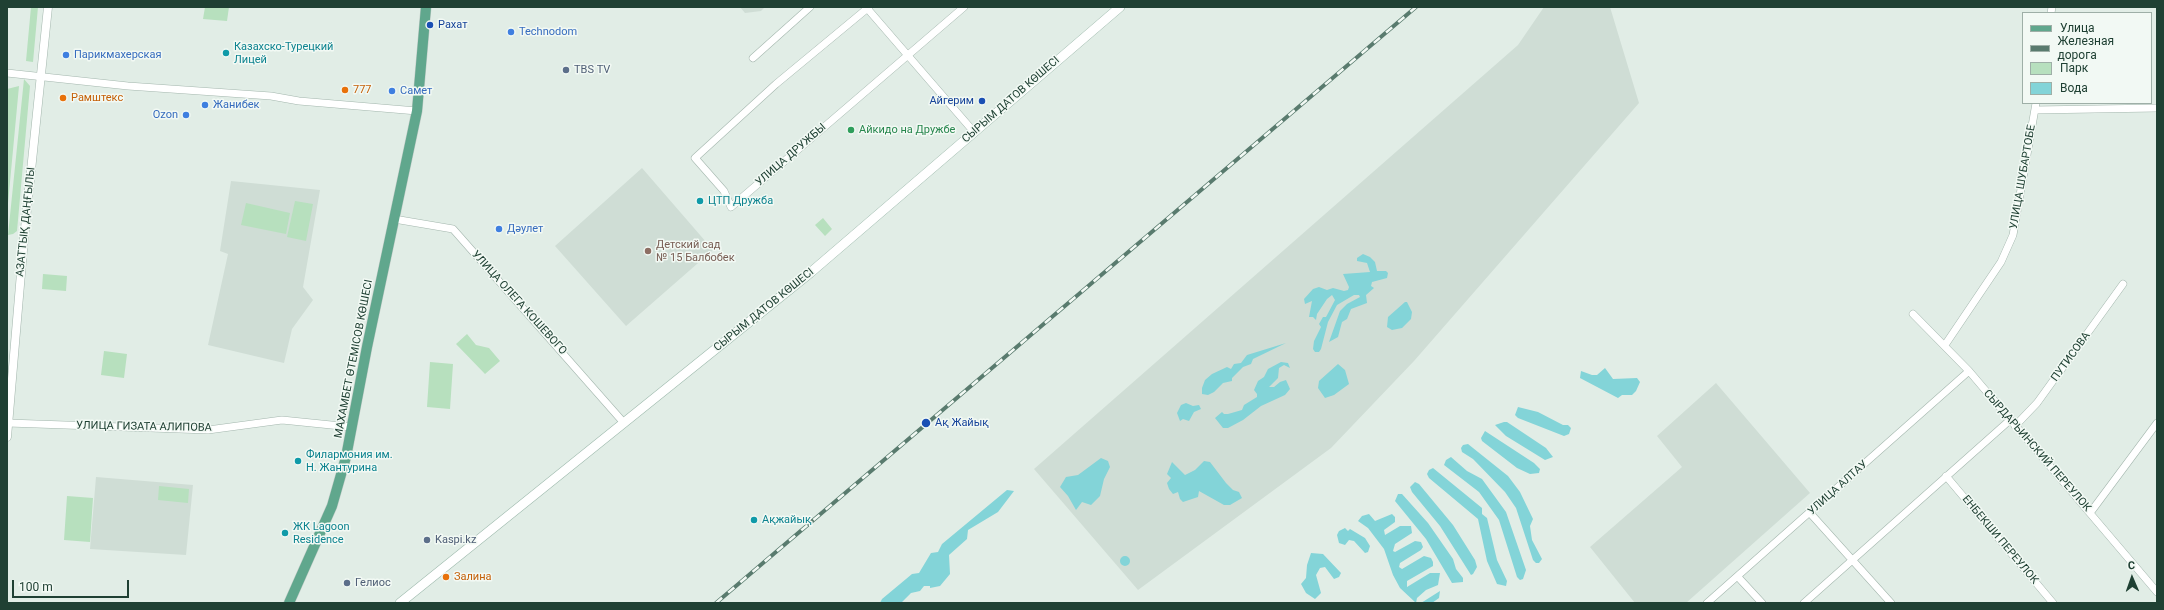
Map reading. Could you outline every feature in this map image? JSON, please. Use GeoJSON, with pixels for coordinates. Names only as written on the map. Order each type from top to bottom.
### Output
{"type":"FeatureCollection","features":[{"type":"Feature","properties":{"kind":"main road","name":"МАХАМБЕТ ӨТЕМІСОВ КӨШЕСІ"},"geometry":{"type":"LineString","coordinates":[[289,603],[308,564],[337,493],[346,457],[417,111],[426,7]]}},
{"type":"Feature","properties":{"kind":"main road","name":"СЫРЫМ ДАТОВ КӨШЕСІ"},"geometry":{"type":"LineString","coordinates":[[400,603],[810,273],[1120,7]]}},
{"type":"Feature","properties":{"kind":"street","name":"АЗАТТЫҚ ДАҢҒЫЛЫ"},"geometry":{"type":"LineString","coordinates":[[7,437],[24,238],[48,7]]}},
{"type":"Feature","properties":{"kind":"street"},"geometry":{"type":"LineString","coordinates":[[753,58],[810,7]]}},
{"type":"Feature","properties":{"kind":"street","name":"УЛИЦА ДРУЖБЫ"},"geometry":{"type":"LineString","coordinates":[[867,8],[776,84],[695,158],[724,191],[731,207],[964,7]]}},
{"type":"Feature","properties":{"kind":"street"},"geometry":{"type":"LineString","coordinates":[[867,8],[974,132]]}},
{"type":"Feature","properties":{"kind":"street"},"geometry":{"type":"LineString","coordinates":[[7,73],[41,78],[180,90],[234,92],[417,111]]}},
{"type":"Feature","properties":{"kind":"street"},"geometry":{"type":"LineString","coordinates":[[2035,107],[2157,108]]}},
{"type":"Feature","properties":{"kind":"street","name":"УЛИЦА ШУБАРТОБЕ"},"geometry":{"type":"LineString","coordinates":[[1945,345],[2001,262],[2013,236],[2035,107]]}},
{"type":"Feature","properties":{"kind":"street","name":"УЛИЦА ОЛЕГА КОШЕВОГО"},"geometry":{"type":"LineString","coordinates":[[394,220],[453,229],[624,423]]}},
{"type":"Feature","properties":{"kind":"street","name":"ПУТИСОВА"},"geometry":{"type":"LineString","coordinates":[[2015,426],[2037,403],[2122,284]]}},
{"type":"Feature","properties":{"kind":"street","name":"СЫРДАРЬИНСКИЙ ПЕРЕУЛОК"},"geometry":{"type":"LineString","coordinates":[[1913,314],[1945,345],[1969,372],[2157,592]]}},
{"type":"Feature","properties":{"kind":"street","name":"УЛИЦА АЛТАУ"},"geometry":{"type":"LineString","coordinates":[[1707,603],[1969,372]]}},
{"type":"Feature","properties":{"kind":"street","name":"УЛИЦА ГИЗАТА АЛИПОВА"},"geometry":{"type":"LineString","coordinates":[[8,423],[208,430],[282,420],[351,427]]}},
{"type":"Feature","properties":{"kind":"street"},"geometry":{"type":"LineString","coordinates":[[1804,603],[2010,420]]}},
{"type":"Feature","properties":{"kind":"street"},"geometry":{"type":"LineString","coordinates":[[2090,513],[2157,423]]}},
{"type":"Feature","properties":{"kind":"street","name":"ЕНБЕКШИ ПЕРЕУЛОК"},"geometry":{"type":"LineString","coordinates":[[1946,476],[2053,603]]}},
{"type":"Feature","properties":{"kind":"street"},"geometry":{"type":"LineString","coordinates":[[1810,513],[1891,603]]}},
{"type":"Feature","properties":{"kind":"street"},"geometry":{"type":"LineString","coordinates":[[1738,577],[1762,603]]}},
{"type":"Feature","properties":{"kind":"shaded area"},"geometry":{"type":"Polygon","coordinates":[[[740,7],[765,7],[761,11],[745,13],[740,7]]]}},
{"type":"Feature","properties":{"kind":"shaded area"},"geometry":{"type":"Polygon","coordinates":[[[1544,7],[1610,7],[1639,103],[1414,361],[1331,448],[1138,590],[1034,469],[1518,45],[1544,7]]]}},
{"type":"Feature","properties":{"kind":"shaded area"},"geometry":{"type":"Polygon","coordinates":[[[642,168],[713,250],[626,326],[555,246],[642,168]]]}},
{"type":"Feature","properties":{"kind":"shaded area"},"geometry":{"type":"Polygon","coordinates":[[[231,181],[320,190],[303,287],[313,300],[292,329],[284,363],[208,345],[228,254],[220,251],[231,181]]]}},
{"type":"Feature","properties":{"kind":"shaded area"},"geometry":{"type":"Polygon","coordinates":[[[1716,383],[1810,493],[1686,603],[1635,603],[1590,547],[1682,467],[1657,436],[1716,383]]]}},
{"type":"Feature","properties":{"kind":"shaded area"},"geometry":{"type":"Polygon","coordinates":[[[96,477],[193,485],[186,555],[90,549],[96,477]]]}},
{"type":"Feature","properties":{"kind":"green space"},"geometry":{"type":"Polygon","coordinates":[[[31,7],[38,7],[33,62],[26,61],[31,7]]]}},
{"type":"Feature","properties":{"kind":"green space"},"geometry":{"type":"Polygon","coordinates":[[[205,7],[229,7],[227,21],[203,19],[205,7]]]}},
{"type":"Feature","properties":{"kind":"green space"},"geometry":{"type":"Polygon","coordinates":[[[24,79],[30,86],[17,231],[8,235],[24,79]]]}},
{"type":"Feature","properties":{"kind":"green space"},"geometry":{"type":"Polygon","coordinates":[[[19,86],[7,214],[7,89],[19,86]]]}},
{"type":"Feature","properties":{"kind":"green space"},"geometry":{"type":"Polygon","coordinates":[[[295,201],[313,204],[306,241],[287,237],[295,201]]]}},
{"type":"Feature","properties":{"kind":"green space"},"geometry":{"type":"Polygon","coordinates":[[[246,203],[290,213],[286,234],[241,225],[246,203]]]}},
{"type":"Feature","properties":{"kind":"green space"},"geometry":{"type":"Polygon","coordinates":[[[823,218],[832,229],[825,236],[815,225],[823,218]]]}},
{"type":"Feature","properties":{"kind":"green space"},"geometry":{"type":"Polygon","coordinates":[[[43,274],[67,276],[66,291],[42,289],[43,274]]]}},
{"type":"Feature","properties":{"kind":"green space"},"geometry":{"type":"Polygon","coordinates":[[[467,334],[476,345],[489,348],[500,361],[485,374],[456,344],[467,334]]]}},
{"type":"Feature","properties":{"kind":"green space"},"geometry":{"type":"Polygon","coordinates":[[[104,351],[127,354],[124,378],[101,375],[104,351]]]}},
{"type":"Feature","properties":{"kind":"green space"},"geometry":{"type":"Polygon","coordinates":[[[430,362],[453,364],[450,409],[427,407],[430,362]]]}},
{"type":"Feature","properties":{"kind":"green space"},"geometry":{"type":"Polygon","coordinates":[[[159,486],[189,489],[188,503],[158,500],[159,486]]]}},
{"type":"Feature","properties":{"kind":"green space"},"geometry":{"type":"Polygon","coordinates":[[[67,496],[93,498],[90,542],[64,540],[67,496]]]}},
{"type":"Feature","properties":{"kind":"water"},"geometry":{"type":"Polygon","coordinates":[[[1363,254],[1370,257],[1375,262],[1377,271],[1386,271],[1388,273],[1387,278],[1372,282],[1371,286],[1374,288],[1366,295],[1367,303],[1351,309],[1347,319],[1342,322],[1338,337],[1329,342],[1340,311],[1347,304],[1360,297],[1359,295],[1354,295],[1337,305],[1328,322],[1321,349],[1319,352],[1315,352],[1313,349],[1314,341],[1321,327],[1319,324],[1323,317],[1326,317],[1335,300],[1332,295],[1327,299],[1317,314],[1316,320],[1313,317],[1309,317],[1312,301],[1305,304],[1304,299],[1313,289],[1319,287],[1327,290],[1333,288],[1344,291],[1348,290],[1349,287],[1343,274],[1370,272],[1367,263],[1357,261],[1357,258],[1363,254]]]}},
{"type":"Feature","properties":{"kind":"water"},"geometry":{"type":"Polygon","coordinates":[[[1405,302],[1407,302],[1412,312],[1411,319],[1402,328],[1392,330],[1387,327],[1388,317],[1405,302]]]}},
{"type":"Feature","properties":{"kind":"water"},"geometry":{"type":"Polygon","coordinates":[[[1286,343],[1253,359],[1251,364],[1243,367],[1232,378],[1232,381],[1223,383],[1214,392],[1208,395],[1202,394],[1202,388],[1205,380],[1212,374],[1227,367],[1231,369],[1234,364],[1241,363],[1247,355],[1286,343]]]}},
{"type":"Feature","properties":{"kind":"water"},"geometry":{"type":"Polygon","coordinates":[[[1281,362],[1288,363],[1290,368],[1284,365],[1279,368],[1278,378],[1269,387],[1274,387],[1280,382],[1286,380],[1290,389],[1285,395],[1261,406],[1243,420],[1228,428],[1223,428],[1215,418],[1222,412],[1224,414],[1228,414],[1242,410],[1244,405],[1257,397],[1254,390],[1258,381],[1264,377],[1268,369],[1281,362]]]}},
{"type":"Feature","properties":{"kind":"water"},"geometry":{"type":"Polygon","coordinates":[[[1338,364],[1345,370],[1349,384],[1334,395],[1325,398],[1318,388],[1319,381],[1338,364]]]}},
{"type":"Feature","properties":{"kind":"water"},"geometry":{"type":"Polygon","coordinates":[[[1605,368],[1613,379],[1637,378],[1640,382],[1636,391],[1632,395],[1622,395],[1618,398],[1580,378],[1581,371],[1592,375],[1597,375],[1605,368]]]}},
{"type":"Feature","properties":{"kind":"water"},"geometry":{"type":"Polygon","coordinates":[[[1186,403],[1193,406],[1199,405],[1201,409],[1194,412],[1189,421],[1183,419],[1180,421],[1177,413],[1181,405],[1186,403]]]}},
{"type":"Feature","properties":{"kind":"water"},"geometry":{"type":"Polygon","coordinates":[[[1518,407],[1538,412],[1563,425],[1568,425],[1571,428],[1569,434],[1564,436],[1518,418],[1515,415],[1518,407]]]}},
{"type":"Feature","properties":{"kind":"water"},"geometry":{"type":"Polygon","coordinates":[[[1507,422],[1546,448],[1553,457],[1545,460],[1506,436],[1495,425],[1507,422]]]}},
{"type":"Feature","properties":{"kind":"water"},"geometry":{"type":"Polygon","coordinates":[[[1485,431],[1534,463],[1540,469],[1539,473],[1530,474],[1517,468],[1482,441],[1481,438],[1485,431]]]}},
{"type":"Feature","properties":{"kind":"water"},"geometry":{"type":"Polygon","coordinates":[[[1468,444],[1508,476],[1520,492],[1533,519],[1530,526],[1532,540],[1542,559],[1539,563],[1536,563],[1533,560],[1516,508],[1505,492],[1473,459],[1462,452],[1461,448],[1463,445],[1468,444]]]}},
{"type":"Feature","properties":{"kind":"water"},"geometry":{"type":"Polygon","coordinates":[[[1451,457],[1467,471],[1482,479],[1506,512],[1526,570],[1523,579],[1520,580],[1517,577],[1499,520],[1479,492],[1444,465],[1446,460],[1451,457]]]}},
{"type":"Feature","properties":{"kind":"water"},"geometry":{"type":"Polygon","coordinates":[[[1101,458],[1108,461],[1110,467],[1104,479],[1100,496],[1091,505],[1082,502],[1076,510],[1068,496],[1060,487],[1066,477],[1078,475],[1101,458]]]}},
{"type":"Feature","properties":{"kind":"water"},"geometry":{"type":"Polygon","coordinates":[[[1204,461],[1210,462],[1226,483],[1233,490],[1239,492],[1242,498],[1230,505],[1224,505],[1199,491],[1198,497],[1183,502],[1180,499],[1178,492],[1173,494],[1167,483],[1171,478],[1167,474],[1172,462],[1185,475],[1195,470],[1204,461]]]}},
{"type":"Feature","properties":{"kind":"water"},"geometry":{"type":"Polygon","coordinates":[[[1433,468],[1482,508],[1482,514],[1487,518],[1497,560],[1507,581],[1506,586],[1497,584],[1487,561],[1478,519],[1429,478],[1427,474],[1429,470],[1433,468]]]}},
{"type":"Feature","properties":{"kind":"water"},"geometry":{"type":"Polygon","coordinates":[[[1415,482],[1419,484],[1453,525],[1475,560],[1477,567],[1473,574],[1471,575],[1440,526],[1412,492],[1410,487],[1415,482]]]}},
{"type":"Feature","properties":{"kind":"water"},"geometry":{"type":"Polygon","coordinates":[[[1007,490],[1014,491],[998,512],[968,530],[967,539],[949,555],[950,574],[940,586],[930,588],[930,586],[924,586],[920,591],[911,593],[901,603],[880,603],[882,599],[912,574],[919,573],[931,553],[938,552],[942,544],[1007,490]]]}},
{"type":"Feature","properties":{"kind":"water"},"geometry":{"type":"Polygon","coordinates":[[[1398,494],[1402,494],[1428,523],[1453,559],[1456,569],[1463,578],[1463,582],[1452,583],[1426,539],[1395,501],[1398,494]]]}},
{"type":"Feature","properties":{"kind":"water"},"geometry":{"type":"Polygon","coordinates":[[[1369,514],[1375,521],[1392,514],[1395,517],[1395,522],[1384,530],[1385,535],[1400,526],[1411,526],[1412,533],[1395,544],[1393,551],[1395,552],[1415,541],[1421,542],[1423,547],[1421,550],[1400,563],[1399,567],[1402,569],[1424,556],[1431,558],[1433,566],[1407,581],[1407,587],[1430,573],[1440,573],[1438,585],[1426,590],[1417,598],[1416,603],[1400,588],[1393,575],[1384,549],[1368,528],[1358,521],[1362,516],[1369,514]]]}},
{"type":"Feature","properties":{"kind":"water"},"geometry":{"type":"Polygon","coordinates":[[[1345,528],[1348,531],[1350,529],[1365,538],[1370,546],[1368,552],[1365,553],[1354,541],[1349,540],[1345,545],[1339,543],[1337,535],[1339,531],[1345,528]]]}},
{"type":"Feature","properties":{"kind":"water"},"geometry":{"type":"Polygon","coordinates":[[[1311,553],[1323,554],[1341,573],[1339,577],[1334,579],[1325,567],[1320,568],[1316,575],[1321,593],[1315,599],[1306,593],[1301,584],[1306,578],[1307,565],[1311,553]]]}},
{"type":"Feature","properties":{"kind":"water"},"geometry":{"type":"Polygon","coordinates":[[[1123,556],[1127,556],[1129,557],[1129,565],[1123,566],[1120,563],[1120,559],[1123,556]]]}},
{"type":"Feature","properties":{"kind":"water"},"geometry":{"type":"Polygon","coordinates":[[[1440,591],[1439,598],[1432,603],[1421,603],[1440,591]]]}},
{"type":"Feature","properties":{"kind":"railway"},"geometry":{"type":"LineString","coordinates":[[716,603],[1416,7]]}},
{"type":"Feature","properties":{"kind":"place","name":"Рахат"},"geometry":{"type":"Point","coordinates":[430,25]}},
{"type":"Feature","properties":{"kind":"place","name":"Technodom"},"geometry":{"type":"Point","coordinates":[511,32]}},
{"type":"Feature","properties":{"kind":"place","name":"Казахско-Турецкий Лицей"},"geometry":{"type":"Point","coordinates":[226,53]}},
{"type":"Feature","properties":{"kind":"place","name":"Парикмахерская"},"geometry":{"type":"Point","coordinates":[66,55]}},
{"type":"Feature","properties":{"kind":"place","name":"TBS TV"},"geometry":{"type":"Point","coordinates":[566,70]}},
{"type":"Feature","properties":{"kind":"place","name":"777"},"geometry":{"type":"Point","coordinates":[345,90]}},
{"type":"Feature","properties":{"kind":"place","name":"Самет"},"geometry":{"type":"Point","coordinates":[392,91]}},
{"type":"Feature","properties":{"kind":"place","name":"Рамштекс"},"geometry":{"type":"Point","coordinates":[63,98]}},
{"type":"Feature","properties":{"kind":"place","name":"Айгерим"},"geometry":{"type":"Point","coordinates":[982,101]}},
{"type":"Feature","properties":{"kind":"place","name":"Жанибек"},"geometry":{"type":"Point","coordinates":[205,105]}},
{"type":"Feature","properties":{"kind":"place","name":"Ozon"},"geometry":{"type":"Point","coordinates":[186,115]}},
{"type":"Feature","properties":{"kind":"place","name":"Айкидо на Дружбе"},"geometry":{"type":"Point","coordinates":[851,130]}},
{"type":"Feature","properties":{"kind":"place","name":"ЦТП Дружба"},"geometry":{"type":"Point","coordinates":[700,201]}},
{"type":"Feature","properties":{"kind":"place","name":"Дәулет"},"geometry":{"type":"Point","coordinates":[499,229]}},
{"type":"Feature","properties":{"kind":"place","name":"Детский сад № 15 Балбобек"},"geometry":{"type":"Point","coordinates":[648,251]}},
{"type":"Feature","properties":{"kind":"place","name":"Ақ Жайық"},"geometry":{"type":"Point","coordinates":[926,423]}},
{"type":"Feature","properties":{"kind":"place","name":"Филармония им. Н. Жантурина"},"geometry":{"type":"Point","coordinates":[298,461]}},
{"type":"Feature","properties":{"kind":"place","name":"Ақжайық"},"geometry":{"type":"Point","coordinates":[754,520]}},
{"type":"Feature","properties":{"kind":"place","name":"ЖК Lagoon Residence"},"geometry":{"type":"Point","coordinates":[285,533]}},
{"type":"Feature","properties":{"kind":"place","name":"Kaspi.kz"},"geometry":{"type":"Point","coordinates":[427,540]}},
{"type":"Feature","properties":{"kind":"place","name":"Залина"},"geometry":{"type":"Point","coordinates":[446,577]}},
{"type":"Feature","properties":{"kind":"place","name":"Гелиос"},"geometry":{"type":"Point","coordinates":[347,583]}}]}
